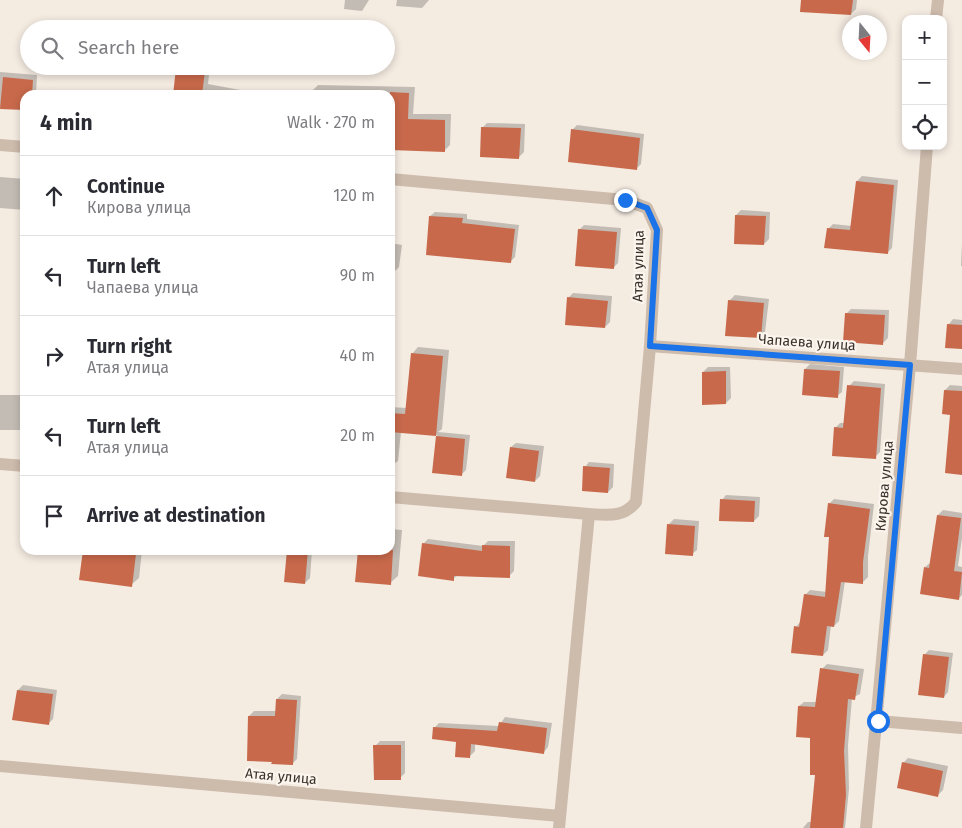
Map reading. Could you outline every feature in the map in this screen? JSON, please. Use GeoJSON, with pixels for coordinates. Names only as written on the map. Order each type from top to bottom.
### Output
{"type":"FeatureCollection","features":[{"type":"Feature","properties":{"kind":"street"},"geometry":{"type":"LineString","coordinates":[[936,15],[938,0]]}},
{"type":"Feature","properties":{"kind":"street"},"geometry":{"type":"LineString","coordinates":[[0,145],[20,147]]}},
{"type":"Feature","properties":{"kind":"street","name":"Кирова улица"},"geometry":{"type":"LineString","coordinates":[[866,828],[878,721],[910,365],[927,150]]}},
{"type":"Feature","properties":{"kind":"street","name":"Атая улица"},"geometry":{"type":"LineString","coordinates":[[395,179],[625,200],[647,208],[657,230],[650,346],[636,502],[629,510],[618,515],[589,514],[395,497]]}},
{"type":"Feature","properties":{"kind":"street","name":"Чапаева улица"},"geometry":{"type":"LineString","coordinates":[[650,346],[962,369]]}},
{"type":"Feature","properties":{"kind":"street"},"geometry":{"type":"LineString","coordinates":[[0,464],[20,466]]}},
{"type":"Feature","properties":{"kind":"street","name":"Атая улица"},"geometry":{"type":"LineString","coordinates":[[0,766],[559,822],[589,514]]}},
{"type":"Feature","properties":{"kind":"street"},"geometry":{"type":"LineString","coordinates":[[878,721],[962,728]]}},
{"type":"Feature","properties":{"kind":"building"},"geometry":{"type":"Polygon","coordinates":[[[801,0],[853,0],[851,15],[800,12],[801,0]]]}},
{"type":"Feature","properties":{"kind":"building"},"geometry":{"type":"Polygon","coordinates":[[[175,75],[204,75],[203,90],[174,90],[175,75]]]}},
{"type":"Feature","properties":{"kind":"building"},"geometry":{"type":"Polygon","coordinates":[[[3,77],[33,80],[32,90],[20,90],[20,110],[0,109],[3,77]]]}},
{"type":"Feature","properties":{"kind":"building"},"geometry":{"type":"Polygon","coordinates":[[[395,92],[409,93],[408,119],[445,120],[445,152],[395,150],[395,92]]]}},
{"type":"Feature","properties":{"kind":"building"},"geometry":{"type":"Polygon","coordinates":[[[481,127],[521,128],[519,159],[480,157],[481,127]]]}},
{"type":"Feature","properties":{"kind":"building"},"geometry":{"type":"Polygon","coordinates":[[[571,129],[640,138],[637,170],[568,162],[571,129]]]}},
{"type":"Feature","properties":{"kind":"building"},"geometry":{"type":"Polygon","coordinates":[[[856,181],[894,185],[888,254],[824,248],[827,228],[850,230],[856,181]]]}},
{"type":"Feature","properties":{"kind":"building"},"geometry":{"type":"Polygon","coordinates":[[[735,215],[766,216],[764,245],[734,244],[735,215]]]}},
{"type":"Feature","properties":{"kind":"building"},"geometry":{"type":"Polygon","coordinates":[[[429,216],[463,218],[462,223],[515,229],[511,263],[426,255],[429,216]]]}},
{"type":"Feature","properties":{"kind":"building"},"geometry":{"type":"Polygon","coordinates":[[[578,229],[617,232],[614,269],[575,266],[578,229]]]}},
{"type":"Feature","properties":{"kind":"building"},"geometry":{"type":"Polygon","coordinates":[[[567,297],[608,301],[605,328],[565,325],[567,297]]]}},
{"type":"Feature","properties":{"kind":"building"},"geometry":{"type":"Polygon","coordinates":[[[728,300],[764,303],[761,338],[725,336],[728,300]]]}},
{"type":"Feature","properties":{"kind":"building"},"geometry":{"type":"Polygon","coordinates":[[[845,313],[885,315],[883,345],[843,342],[845,313]]]}},
{"type":"Feature","properties":{"kind":"building"},"geometry":{"type":"Polygon","coordinates":[[[947,324],[962,325],[962,349],[945,348],[947,324]]]}},
{"type":"Feature","properties":{"kind":"building"},"geometry":{"type":"Polygon","coordinates":[[[411,353],[443,356],[436,436],[395,432],[395,413],[405,414],[411,353]]]}},
{"type":"Feature","properties":{"kind":"building"},"geometry":{"type":"Polygon","coordinates":[[[804,369],[840,371],[838,398],[802,395],[804,369]]]}},
{"type":"Feature","properties":{"kind":"building"},"geometry":{"type":"Polygon","coordinates":[[[726,371],[726,404],[702,405],[702,372],[726,371]]]}},
{"type":"Feature","properties":{"kind":"building"},"geometry":{"type":"Polygon","coordinates":[[[847,385],[881,388],[876,459],[832,456],[834,427],[843,428],[847,385]]]}},
{"type":"Feature","properties":{"kind":"building"},"geometry":{"type":"Polygon","coordinates":[[[944,390],[962,391],[962,475],[945,473],[950,415],[942,414],[944,390]]]}},
{"type":"Feature","properties":{"kind":"building"},"geometry":{"type":"Polygon","coordinates":[[[436,436],[465,439],[462,476],[432,473],[436,436]]]}},
{"type":"Feature","properties":{"kind":"building"},"geometry":{"type":"Polygon","coordinates":[[[510,447],[539,451],[535,482],[506,478],[510,447]]]}},
{"type":"Feature","properties":{"kind":"building"},"geometry":{"type":"Polygon","coordinates":[[[583,466],[610,468],[608,493],[582,491],[583,466]]]}},
{"type":"Feature","properties":{"kind":"building"},"geometry":{"type":"Polygon","coordinates":[[[720,499],[755,501],[754,522],[719,521],[720,499]]]}},
{"type":"Feature","properties":{"kind":"building"},"geometry":{"type":"Polygon","coordinates":[[[828,503],[870,509],[863,562],[863,584],[841,582],[834,627],[827,626],[823,656],[791,653],[794,626],[799,627],[804,594],[825,597],[829,537],[824,537],[828,503]]]}},
{"type":"Feature","properties":{"kind":"building"},"geometry":{"type":"Polygon","coordinates":[[[937,515],[961,518],[954,571],[962,572],[959,600],[920,594],[924,567],[929,568],[937,515]]]}},
{"type":"Feature","properties":{"kind":"building"},"geometry":{"type":"Polygon","coordinates":[[[667,524],[695,526],[693,556],[665,554],[667,524]]]}},
{"type":"Feature","properties":{"kind":"building"},"geometry":{"type":"Polygon","coordinates":[[[422,543],[482,551],[482,545],[510,546],[510,578],[454,576],[454,581],[418,576],[422,543]]]}},
{"type":"Feature","properties":{"kind":"building"},"geometry":{"type":"Polygon","coordinates":[[[82,555],[136,555],[132,587],[79,580],[82,555]]]}},
{"type":"Feature","properties":{"kind":"building"},"geometry":{"type":"Polygon","coordinates":[[[287,555],[308,555],[305,584],[284,582],[287,555]]]}},
{"type":"Feature","properties":{"kind":"building"},"geometry":{"type":"Polygon","coordinates":[[[358,555],[393,555],[391,585],[355,582],[358,555]]]}},
{"type":"Feature","properties":{"kind":"building"},"geometry":{"type":"Polygon","coordinates":[[[923,654],[949,657],[944,698],[918,695],[923,654]]]}},
{"type":"Feature","properties":{"kind":"building"},"geometry":{"type":"Polygon","coordinates":[[[820,668],[859,674],[855,700],[848,699],[844,751],[846,795],[843,828],[810,828],[815,775],[810,775],[810,738],[796,737],[798,706],[815,707],[820,668]]]}},
{"type":"Feature","properties":{"kind":"building"},"geometry":{"type":"Polygon","coordinates":[[[17,690],[53,694],[49,725],[12,720],[17,690]]]}},
{"type":"Feature","properties":{"kind":"building"},"geometry":{"type":"Polygon","coordinates":[[[276,699],[297,700],[293,765],[247,761],[248,716],[275,716],[276,699]]]}},
{"type":"Feature","properties":{"kind":"building"},"geometry":{"type":"Polygon","coordinates":[[[499,722],[547,728],[544,754],[471,744],[470,758],[455,757],[456,742],[432,739],[433,727],[497,731],[499,722]]]}},
{"type":"Feature","properties":{"kind":"building"},"geometry":{"type":"Polygon","coordinates":[[[373,745],[401,745],[401,780],[374,780],[373,745]]]}},
{"type":"Feature","properties":{"kind":"building"},"geometry":{"type":"Polygon","coordinates":[[[902,762],[943,771],[938,797],[897,788],[902,762]]]}},
{"type":"Feature","properties":{"kind":"route"},"geometry":{"type":"LineString","coordinates":[[625,200],[647,208],[657,230],[650,346],[910,365],[878,721]]}}]}
